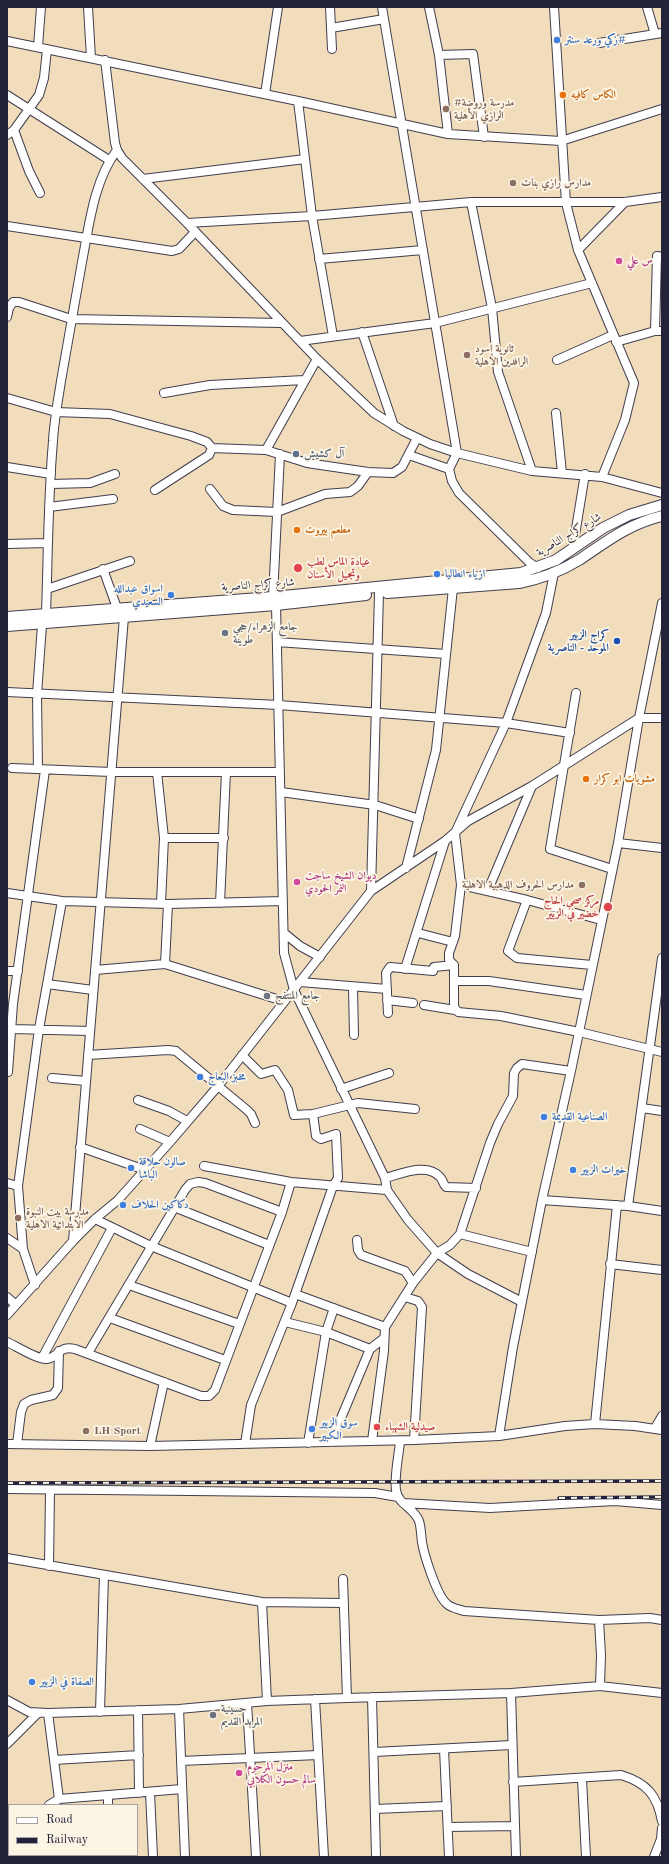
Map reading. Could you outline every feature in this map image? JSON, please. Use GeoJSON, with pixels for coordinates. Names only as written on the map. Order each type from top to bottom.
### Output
{"type":"FeatureCollection","features":[{"type":"Feature","properties":{"kind":"main road","name":"شارع كراج الناصرية"},"geometry":{"type":"LineString","coordinates":[[7,626],[42,625],[124,617],[521,573],[538,568],[556,560],[603,528],[629,514],[662,505]]}},
{"type":"Feature","properties":{"kind":"main road","name":"شارع كراج الناصرية"},"geometry":{"type":"LineString","coordinates":[[7,617],[117,608],[274,601],[519,583],[536,580],[554,572],[579,560],[615,535],[634,526],[662,516]]}},
{"type":"Feature","properties":{"kind":"street"},"geometry":{"type":"LineString","coordinates":[[38,47],[41,7]]}},
{"type":"Feature","properties":{"kind":"street"},"geometry":{"type":"LineString","coordinates":[[88,7],[91,58]]}},
{"type":"Feature","properties":{"kind":"street"},"geometry":{"type":"LineString","coordinates":[[265,94],[278,7]]}},
{"type":"Feature","properties":{"kind":"street"},"geometry":{"type":"LineString","coordinates":[[330,7],[332,49]]}},
{"type":"Feature","properties":{"kind":"street"},"geometry":{"type":"LineString","coordinates":[[382,7],[456,453],[449,469],[452,480],[459,493],[530,563],[538,568]]}},
{"type":"Feature","properties":{"kind":"street"},"geometry":{"type":"LineString","coordinates":[[429,7],[439,55],[448,134]]}},
{"type":"Feature","properties":{"kind":"street"},"geometry":{"type":"LineString","coordinates":[[554,7],[561,141],[566,203],[578,250],[614,339],[634,383],[624,420],[602,477]]}},
{"type":"Feature","properties":{"kind":"street"},"geometry":{"type":"LineString","coordinates":[[599,43],[659,34],[648,7]]}},
{"type":"Feature","properties":{"kind":"street"},"geometry":{"type":"LineString","coordinates":[[331,28],[384,19]]}},
{"type":"Feature","properties":{"kind":"street"},"geometry":{"type":"LineString","coordinates":[[7,41],[104,60],[448,134],[561,141],[662,109]]}},
{"type":"Feature","properties":{"kind":"street"},"geometry":{"type":"LineString","coordinates":[[7,135],[14,130],[39,95],[44,78],[47,49]]}},
{"type":"Feature","properties":{"kind":"street"},"geometry":{"type":"LineString","coordinates":[[439,55],[473,54],[484,137]]}},
{"type":"Feature","properties":{"kind":"street"},"geometry":{"type":"LineString","coordinates":[[104,60],[117,150],[317,360],[374,413],[417,438],[456,453],[532,471],[586,474],[602,477],[662,494]]}},
{"type":"Feature","properties":{"kind":"street"},"geometry":{"type":"LineString","coordinates":[[7,96],[109,160]]}},
{"type":"Feature","properties":{"kind":"street"},"geometry":{"type":"LineString","coordinates":[[298,101],[312,216],[333,336]]}},
{"type":"Feature","properties":{"kind":"street"},"geometry":{"type":"LineString","coordinates":[[14,130],[29,171],[40,193]]}},
{"type":"Feature","properties":{"kind":"street"},"geometry":{"type":"LineString","coordinates":[[46,614],[47,543],[56,412],[71,319],[87,238],[102,176],[109,160],[117,150]]}},
{"type":"Feature","properties":{"kind":"street"},"geometry":{"type":"LineString","coordinates":[[143,179],[305,159]]}},
{"type":"Feature","properties":{"kind":"street"},"geometry":{"type":"LineString","coordinates":[[187,223],[312,216],[471,202],[625,202],[662,197]]}},
{"type":"Feature","properties":{"kind":"street"},"geometry":{"type":"LineString","coordinates":[[471,202],[492,308],[498,372],[532,471]]}},
{"type":"Feature","properties":{"kind":"street"},"geometry":{"type":"LineString","coordinates":[[578,250],[625,202]]}},
{"type":"Feature","properties":{"kind":"street"},"geometry":{"type":"LineString","coordinates":[[7,226],[176,251],[194,232]]}},
{"type":"Feature","properties":{"kind":"street"},"geometry":{"type":"LineString","coordinates":[[319,259],[423,250]]}},
{"type":"Feature","properties":{"kind":"street"},"geometry":{"type":"LineString","coordinates":[[557,360],[614,339],[658,331],[657,256],[662,256]]}},
{"type":"Feature","properties":{"kind":"street"},"geometry":{"type":"LineString","coordinates":[[300,341],[435,322],[592,284]]}},
{"type":"Feature","properties":{"kind":"street"},"geometry":{"type":"LineString","coordinates":[[7,317],[9,308],[13,302],[19,302],[71,319],[281,323]]}},
{"type":"Feature","properties":{"kind":"street"},"geometry":{"type":"LineString","coordinates":[[362,332],[394,426]]}},
{"type":"Feature","properties":{"kind":"street"},"geometry":{"type":"LineString","coordinates":[[266,450],[304,380],[317,360]]}},
{"type":"Feature","properties":{"kind":"street"},"geometry":{"type":"LineString","coordinates":[[164,393],[210,385],[304,380]]}},
{"type":"Feature","properties":{"kind":"street"},"geometry":{"type":"LineString","coordinates":[[7,398],[56,412],[110,414],[191,436],[207,442],[212,448],[266,450],[307,463],[368,472],[397,472],[402,467],[417,438]]}},
{"type":"Feature","properties":{"kind":"street"},"geometry":{"type":"LineString","coordinates":[[556,413],[562,473]]}},
{"type":"Feature","properties":{"kind":"street"},"geometry":{"type":"LineString","coordinates":[[155,490],[209,455],[212,448]]}},
{"type":"Feature","properties":{"kind":"street"},"geometry":{"type":"LineString","coordinates":[[280,454],[274,601],[277,642],[284,953],[294,990],[385,1178],[386,1190],[408,1220],[437,1253],[468,1274],[522,1302]]}},
{"type":"Feature","properties":{"kind":"street"},"geometry":{"type":"LineString","coordinates":[[409,455],[449,469]]}},
{"type":"Feature","properties":{"kind":"street"},"geometry":{"type":"LineString","coordinates":[[7,468],[51,474]]}},
{"type":"Feature","properties":{"kind":"street"},"geometry":{"type":"LineString","coordinates":[[210,489],[223,506],[233,510],[277,512],[325,494],[350,492],[358,486],[368,472]]}},
{"type":"Feature","properties":{"kind":"street"},"geometry":{"type":"LineString","coordinates":[[51,484],[90,483],[115,474]]}},
{"type":"Feature","properties":{"kind":"street"},"geometry":{"type":"LineString","coordinates":[[573,547],[586,474]]}},
{"type":"Feature","properties":{"kind":"street"},"geometry":{"type":"LineString","coordinates":[[49,507],[113,499]]}},
{"type":"Feature","properties":{"kind":"street"},"geometry":{"type":"LineString","coordinates":[[7,544],[47,543]]}},
{"type":"Feature","properties":{"kind":"street"},"geometry":{"type":"LineString","coordinates":[[47,589],[103,569],[130,562]]}},
{"type":"Feature","properties":{"kind":"street"},"geometry":{"type":"LineString","coordinates":[[103,569],[117,608]]}},
{"type":"Feature","properties":{"kind":"street"},"geometry":{"type":"LineString","coordinates":[[455,1010],[454,965],[449,960],[449,953],[455,936],[461,885],[455,832],[506,723],[546,613],[554,572]]}},
{"type":"Feature","properties":{"kind":"street"},"geometry":{"type":"LineString","coordinates":[[406,868],[436,750],[453,588]]}},
{"type":"Feature","properties":{"kind":"street"},"geometry":{"type":"LineString","coordinates":[[371,891],[375,805],[379,593]]}},
{"type":"Feature","properties":{"kind":"street"},"geometry":{"type":"LineString","coordinates":[[499,1436],[522,1302],[542,1200],[571,1071],[618,843],[639,718],[658,635],[662,603]]}},
{"type":"Feature","properties":{"kind":"street"},"geometry":{"type":"LineString","coordinates":[[72,1241],[124,617]]}},
{"type":"Feature","properties":{"kind":"street"},"geometry":{"type":"LineString","coordinates":[[8,1072],[12,1029],[10,1005],[18,971],[28,896],[41,770],[38,694],[42,625]]}},
{"type":"Feature","properties":{"kind":"street"},"geometry":{"type":"LineString","coordinates":[[277,642],[446,654]]}},
{"type":"Feature","properties":{"kind":"street"},"geometry":{"type":"LineString","coordinates":[[7,692],[278,705],[376,712],[506,723],[570,733]]}},
{"type":"Feature","properties":{"kind":"street"},"geometry":{"type":"LineString","coordinates":[[576,693],[550,849],[612,869]]}},
{"type":"Feature","properties":{"kind":"street"},"geometry":{"type":"LineString","coordinates":[[7,1315],[72,1241],[118,1200],[219,1085],[371,891],[445,841],[468,821],[532,786],[639,718],[662,718]]}},
{"type":"Feature","properties":{"kind":"street"},"geometry":{"type":"LineString","coordinates":[[12,768],[111,772],[280,772]]}},
{"type":"Feature","properties":{"kind":"street"},"geometry":{"type":"LineString","coordinates":[[157,772],[164,838],[165,964]]}},
{"type":"Feature","properties":{"kind":"street"},"geometry":{"type":"LineString","coordinates":[[220,903],[226,772]]}},
{"type":"Feature","properties":{"kind":"street"},"geometry":{"type":"LineString","coordinates":[[488,890],[532,786]]}},
{"type":"Feature","properties":{"kind":"street"},"geometry":{"type":"LineString","coordinates":[[281,792],[375,805],[419,819]]}},
{"type":"Feature","properties":{"kind":"street"},"geometry":{"type":"LineString","coordinates":[[164,838],[224,838]]}},
{"type":"Feature","properties":{"kind":"street"},"geometry":{"type":"LineString","coordinates":[[405,969],[418,933],[445,841]]}},
{"type":"Feature","properties":{"kind":"street"},"geometry":{"type":"LineString","coordinates":[[618,843],[662,848]]}},
{"type":"Feature","properties":{"kind":"street"},"geometry":{"type":"LineString","coordinates":[[461,885],[488,890],[601,920]]}},
{"type":"Feature","properties":{"kind":"street"},"geometry":{"type":"LineString","coordinates":[[7,893],[62,901],[164,904],[283,901]]}},
{"type":"Feature","properties":{"kind":"street"},"geometry":{"type":"LineString","coordinates":[[527,900],[509,946],[508,951],[511,955],[517,958],[538,961],[592,966]]}},
{"type":"Feature","properties":{"kind":"street"},"geometry":{"type":"LineString","coordinates":[[34,1285],[23,1249],[18,1186],[39,1029],[62,901]]}},
{"type":"Feature","properties":{"kind":"street"},"geometry":{"type":"LineString","coordinates":[[284,933],[300,946],[320,957]]}},
{"type":"Feature","properties":{"kind":"street"},"geometry":{"type":"LineString","coordinates":[[418,933],[453,942]]}},
{"type":"Feature","properties":{"kind":"street"},"geometry":{"type":"LineString","coordinates":[[628,1206],[661,978],[662,958]]}},
{"type":"Feature","properties":{"kind":"street"},"geometry":{"type":"LineString","coordinates":[[95,970],[165,964],[283,1002]]}},
{"type":"Feature","properties":{"kind":"street"},"geometry":{"type":"LineString","coordinates":[[388,1014],[387,969],[390,967],[433,971],[434,967],[454,965]]}},
{"type":"Feature","properties":{"kind":"street"},"geometry":{"type":"LineString","coordinates":[[7,971],[18,971]]}},
{"type":"Feature","properties":{"kind":"street"},"geometry":{"type":"LineString","coordinates":[[454,981],[489,980],[586,995]]}},
{"type":"Feature","properties":{"kind":"street"},"geometry":{"type":"LineString","coordinates":[[300,982],[353,988],[387,989]]}},
{"type":"Feature","properties":{"kind":"street"},"geometry":{"type":"LineString","coordinates":[[47,984],[93,990]]}},
{"type":"Feature","properties":{"kind":"street"},"geometry":{"type":"LineString","coordinates":[[353,988],[354,1035]]}},
{"type":"Feature","properties":{"kind":"street"},"geometry":{"type":"LineString","coordinates":[[387,1000],[413,1003]]}},
{"type":"Feature","properties":{"kind":"street"},"geometry":{"type":"LineString","coordinates":[[424,1005],[455,1010],[458,1012],[502,1016],[579,1032],[662,1052]]}},
{"type":"Feature","properties":{"kind":"street"},"geometry":{"type":"LineString","coordinates":[[12,1029],[90,1031]]}},
{"type":"Feature","properties":{"kind":"street"},"geometry":{"type":"LineString","coordinates":[[88,1055],[168,1050],[176,1051],[219,1085],[251,1114],[254,1123]]}},
{"type":"Feature","properties":{"kind":"street"},"geometry":{"type":"LineString","coordinates":[[242,1055],[261,1074],[275,1070],[288,1090],[294,1115],[313,1114],[366,1104],[415,1109]]}},
{"type":"Feature","properties":{"kind":"street"},"geometry":{"type":"LineString","coordinates":[[372,1441],[384,1351],[383,1338],[385,1327],[413,1282],[437,1253],[450,1245],[460,1234],[490,1143],[513,1096],[514,1073],[522,1064],[571,1071]]}},
{"type":"Feature","properties":{"kind":"street"},"geometry":{"type":"LineString","coordinates":[[341,1089],[389,1073]]}},
{"type":"Feature","properties":{"kind":"street"},"geometry":{"type":"LineString","coordinates":[[52,1078],[86,1080]]}},
{"type":"Feature","properties":{"kind":"street"},"geometry":{"type":"LineString","coordinates":[[138,1100],[169,1111],[187,1121]]}},
{"type":"Feature","properties":{"kind":"street"},"geometry":{"type":"LineString","coordinates":[[642,1108],[662,1111]]}},
{"type":"Feature","properties":{"kind":"street"},"geometry":{"type":"LineString","coordinates":[[245,1444],[251,1405],[285,1322],[333,1186],[338,1178],[336,1134],[321,1139],[316,1136],[313,1114]]}},
{"type":"Feature","properties":{"kind":"street"},"geometry":{"type":"LineString","coordinates":[[140,1129],[170,1142]]}},
{"type":"Feature","properties":{"kind":"street"},"geometry":{"type":"LineString","coordinates":[[80,1147],[145,1170]]}},
{"type":"Feature","properties":{"kind":"street"},"geometry":{"type":"LineString","coordinates":[[204,1166],[291,1182],[386,1190]]}},
{"type":"Feature","properties":{"kind":"street"},"geometry":{"type":"LineString","coordinates":[[385,1178],[409,1172],[429,1170],[441,1178],[446,1187],[476,1188]]}},
{"type":"Feature","properties":{"kind":"street"},"geometry":{"type":"LineString","coordinates":[[88,1353],[174,1207],[190,1184],[198,1182],[282,1212]]}},
{"type":"Feature","properties":{"kind":"street"},"geometry":{"type":"LineString","coordinates":[[7,1342],[42,1358],[51,1357],[59,1351],[70,1348],[88,1353],[201,1396],[209,1396],[215,1390],[225,1360],[282,1212],[291,1182]]}},
{"type":"Feature","properties":{"kind":"street"},"geometry":{"type":"LineString","coordinates":[[7,1183],[18,1186]]}},
{"type":"Feature","properties":{"kind":"street"},"geometry":{"type":"LineString","coordinates":[[542,1200],[628,1206],[662,1211]]}},
{"type":"Feature","properties":{"kind":"street"},"geometry":{"type":"LineString","coordinates":[[595,1424],[617,1205]]}},
{"type":"Feature","properties":{"kind":"street"},"geometry":{"type":"LineString","coordinates":[[174,1207],[269,1245]]}},
{"type":"Feature","properties":{"kind":"street"},"geometry":{"type":"LineString","coordinates":[[95,1220],[151,1246],[292,1303]]}},
{"type":"Feature","properties":{"kind":"street"},"geometry":{"type":"LineString","coordinates":[[42,1358],[112,1228]]}},
{"type":"Feature","properties":{"kind":"street"},"geometry":{"type":"LineString","coordinates":[[460,1234],[532,1252]]}},
{"type":"Feature","properties":{"kind":"street"},"geometry":{"type":"LineString","coordinates":[[7,1238],[23,1249]]}},
{"type":"Feature","properties":{"kind":"street"},"geometry":{"type":"LineString","coordinates":[[357,1240],[358,1250],[361,1255],[405,1271],[413,1282]]}},
{"type":"Feature","properties":{"kind":"street"},"geometry":{"type":"LineString","coordinates":[[610,1264],[662,1270]]}},
{"type":"Feature","properties":{"kind":"street"},"geometry":{"type":"LineString","coordinates":[[129,1284],[239,1324]]}},
{"type":"Feature","properties":{"kind":"street"},"geometry":{"type":"LineString","coordinates":[[295,1294],[385,1327]]}},
{"type":"Feature","properties":{"kind":"street"},"geometry":{"type":"LineString","coordinates":[[7,1297],[16,1305]]}},
{"type":"Feature","properties":{"kind":"street"},"geometry":{"type":"LineString","coordinates":[[404,1297],[418,1301],[422,1307],[414,1440]]}},
{"type":"Feature","properties":{"kind":"street"},"geometry":{"type":"LineString","coordinates":[[308,1443],[326,1332],[334,1308]]}},
{"type":"Feature","properties":{"kind":"street"},"geometry":{"type":"LineString","coordinates":[[110,1318],[225,1360]]}},
{"type":"Feature","properties":{"kind":"street"},"geometry":{"type":"LineString","coordinates":[[285,1322],[326,1332],[370,1349]]}},
{"type":"Feature","properties":{"kind":"street"},"geometry":{"type":"LineString","coordinates":[[331,1442],[370,1349],[383,1338]]}},
{"type":"Feature","properties":{"kind":"street"},"geometry":{"type":"LineString","coordinates":[[17,1444],[21,1412],[24,1404],[31,1400],[53,1395],[58,1388],[59,1351]]}},
{"type":"Feature","properties":{"kind":"street"},"geometry":{"type":"LineString","coordinates":[[150,1446],[164,1382]]}},
{"type":"Feature","properties":{"kind":"street"},"geometry":{"type":"LineString","coordinates":[[7,1444],[150,1446],[400,1441],[499,1436],[565,1426],[595,1424],[659,1429],[662,1416]]}},
{"type":"Feature","properties":{"kind":"street"},"geometry":{"type":"LineString","coordinates":[[400,1441],[396,1489],[400,1500],[419,1520],[422,1544],[428,1565],[440,1595],[446,1604],[464,1611],[598,1620],[650,1618],[662,1620]]}},
{"type":"Feature","properties":{"kind":"street"},"geometry":{"type":"LineString","coordinates":[[7,1489],[375,1493],[400,1500],[490,1508],[615,1501],[662,1505]]}},
{"type":"Feature","properties":{"kind":"street"},"geometry":{"type":"LineString","coordinates":[[49,1566],[50,1490]]}},
{"type":"Feature","properties":{"kind":"street"},"geometry":{"type":"LineString","coordinates":[[7,1558],[262,1602],[344,1603]]}},
{"type":"Feature","properties":{"kind":"street"},"geometry":{"type":"LineString","coordinates":[[100,1712],[104,1575]]}},
{"type":"Feature","properties":{"kind":"street"},"geometry":{"type":"LineString","coordinates":[[344,1579],[347,1698]]}},
{"type":"Feature","properties":{"kind":"street"},"geometry":{"type":"LineString","coordinates":[[262,1602],[267,1701]]}},
{"type":"Feature","properties":{"kind":"street"},"geometry":{"type":"LineString","coordinates":[[598,1620],[601,1655],[600,1686]]}},
{"type":"Feature","properties":{"kind":"street"},"geometry":{"type":"LineString","coordinates":[[7,1700],[20,1708],[38,1713],[48,1713],[179,1709],[267,1701],[511,1693],[600,1686],[658,1693],[662,1698]]}},
{"type":"Feature","properties":{"kind":"street"},"geometry":{"type":"LineString","coordinates":[[511,1693],[516,1857]]}},
{"type":"Feature","properties":{"kind":"street"},"geometry":{"type":"LineString","coordinates":[[372,1697],[376,1857]]}},
{"type":"Feature","properties":{"kind":"street"},"geometry":{"type":"LineString","coordinates":[[315,1699],[324,1857]]}},
{"type":"Feature","properties":{"kind":"street"},"geometry":{"type":"LineString","coordinates":[[247,1703],[249,1758],[256,1857]]}},
{"type":"Feature","properties":{"kind":"street"},"geometry":{"type":"LineString","coordinates":[[179,1709],[185,1857]]}},
{"type":"Feature","properties":{"kind":"street"},"geometry":{"type":"LineString","coordinates":[[138,1710],[139,1793]]}},
{"type":"Feature","properties":{"kind":"street"},"geometry":{"type":"LineString","coordinates":[[7,1744],[38,1713]]}},
{"type":"Feature","properties":{"kind":"street"},"geometry":{"type":"LineString","coordinates":[[48,1713],[59,1799]]}},
{"type":"Feature","properties":{"kind":"street"},"geometry":{"type":"LineString","coordinates":[[374,1752],[512,1745]]}},
{"type":"Feature","properties":{"kind":"street"},"geometry":{"type":"LineString","coordinates":[[444,1749],[449,1857]]}},
{"type":"Feature","properties":{"kind":"street"},"geometry":{"type":"LineString","coordinates":[[181,1761],[318,1754]]}},
{"type":"Feature","properties":{"kind":"street"},"geometry":{"type":"LineString","coordinates":[[54,1760],[139,1756]]}},
{"type":"Feature","properties":{"kind":"street"},"geometry":{"type":"LineString","coordinates":[[513,1782],[582,1779],[621,1775],[635,1780],[647,1788],[657,1801],[662,1822]]}},
{"type":"Feature","properties":{"kind":"street"},"geometry":{"type":"LineString","coordinates":[[582,1779],[586,1857]]}},
{"type":"Feature","properties":{"kind":"street"},"geometry":{"type":"LineString","coordinates":[[51,1804],[59,1799],[182,1789]]}},
{"type":"Feature","properties":{"kind":"street"},"geometry":{"type":"LineString","coordinates":[[150,1792],[153,1857]]}},
{"type":"Feature","properties":{"kind":"street"},"geometry":{"type":"LineString","coordinates":[[108,1796],[108,1804]]}},
{"type":"Feature","properties":{"kind":"street"},"geometry":{"type":"LineString","coordinates":[[375,1809],[447,1806]]}},
{"type":"Feature","properties":{"kind":"street"},"geometry":{"type":"LineString","coordinates":[[448,1826],[515,1826]]}},
{"type":"Feature","properties":{"kind":"street"},"geometry":{"type":"LineString","coordinates":[[654,1857],[661,1839],[662,1828]]}},
{"type":"Feature","properties":{"kind":"railway"},"geometry":{"type":"LineString","coordinates":[[7,1483],[662,1481]]}},
{"type":"Feature","properties":{"kind":"railway"},"geometry":{"type":"LineString","coordinates":[[559,1498],[662,1497]]}},
{"type":"Feature","properties":{"kind":"place","name":"زكي ورعد سنتر#"},"geometry":{"type":"Point","coordinates":[557,40]}},
{"type":"Feature","properties":{"kind":"place","name":"الكاس كافيه"},"geometry":{"type":"Point","coordinates":[563,95]}},
{"type":"Feature","properties":{"kind":"place","name":"#مدرسة وروضة الرازي الأهلية"},"geometry":{"type":"Point","coordinates":[446,109]}},
{"type":"Feature","properties":{"kind":"place","name":"مدارس رازي بنات"},"geometry":{"type":"Point","coordinates":[513,183]}},
{"type":"Feature","properties":{"kind":"place","name":"س علي"},"geometry":{"type":"Point","coordinates":[619,261]}},
{"type":"Feature","properties":{"kind":"place","name":"ثانوية اسود الرافدين الاهلية"},"geometry":{"type":"Point","coordinates":[467,355]}},
{"type":"Feature","properties":{"kind":"place","name":"آل كشيش"},"geometry":{"type":"Point","coordinates":[296,454]}},
{"type":"Feature","properties":{"kind":"place","name":"مطعم بيروت"},"geometry":{"type":"Point","coordinates":[297,530]}},
{"type":"Feature","properties":{"kind":"place","name":"عيادة الماس لطب وتجميل الأسنان"},"geometry":{"type":"Point","coordinates":[298,568]}},
{"type":"Feature","properties":{"kind":"place","name":"ازياء انطاليا"},"geometry":{"type":"Point","coordinates":[437,574]}},
{"type":"Feature","properties":{"kind":"place","name":"اسواق عبدالله السعيدي"},"geometry":{"type":"Point","coordinates":[171,595]}},
{"type":"Feature","properties":{"kind":"place","name":"جامع الزهراء/حجي طوينة"},"geometry":{"type":"Point","coordinates":[225,633]}},
{"type":"Feature","properties":{"kind":"place","name":"كراج الزبير الموحد - الناصرية"},"geometry":{"type":"Point","coordinates":[617,641]}},
{"type":"Feature","properties":{"kind":"place","name":"مشويات ابو كرار"},"geometry":{"type":"Point","coordinates":[586,779]}},
{"type":"Feature","properties":{"kind":"place","name":"ديوان الشيخ ساجت النمر الحمودي"},"geometry":{"type":"Point","coordinates":[297,882]}},
{"type":"Feature","properties":{"kind":"place","name":"مدارس الحروف الذهبية الاهلية"},"geometry":{"type":"Point","coordinates":[582,885]}},
{"type":"Feature","properties":{"kind":"place","name":"مركز صحي الحاج خضير في الزبير"},"geometry":{"type":"Point","coordinates":[608,907]}},
{"type":"Feature","properties":{"kind":"place","name":"جامع المنتفج"},"geometry":{"type":"Point","coordinates":[267,996]}},
{"type":"Feature","properties":{"kind":"place","name":"مخبز البعاج"},"geometry":{"type":"Point","coordinates":[200,1077]}},
{"type":"Feature","properties":{"kind":"place","name":"الصناعية القديمة"},"geometry":{"type":"Point","coordinates":[544,1117]}},
{"type":"Feature","properties":{"kind":"place","name":"صالون حلاقة الباشا"},"geometry":{"type":"Point","coordinates":[131,1168]}},
{"type":"Feature","properties":{"kind":"place","name":"خيرات الزبير"},"geometry":{"type":"Point","coordinates":[573,1170]}},
{"type":"Feature","properties":{"kind":"place","name":"دكاكين الحلاف"},"geometry":{"type":"Point","coordinates":[123,1205]}},
{"type":"Feature","properties":{"kind":"place","name":"مدرسة بيت النبوة الابتدائية الاهلية"},"geometry":{"type":"Point","coordinates":[18,1218]}},
{"type":"Feature","properties":{"kind":"place","name":"صيدلية الشهباء"},"geometry":{"type":"Point","coordinates":[377,1427]}},
{"type":"Feature","properties":{"kind":"place","name":"سوق الزبير الكبير"},"geometry":{"type":"Point","coordinates":[312,1429]}},
{"type":"Feature","properties":{"kind":"place","name":"LH Sport"},"geometry":{"type":"Point","coordinates":[86,1431]}},
{"type":"Feature","properties":{"kind":"place","name":"الصفاة في الزبير"},"geometry":{"type":"Point","coordinates":[32,1682]}},
{"type":"Feature","properties":{"kind":"place","name":"حسينية المربد القديم"},"geometry":{"type":"Point","coordinates":[213,1715]}},
{"type":"Feature","properties":{"kind":"place","name":"منزل المرحوم سالم حسون الكلابي"},"geometry":{"type":"Point","coordinates":[239,1773]}}]}
